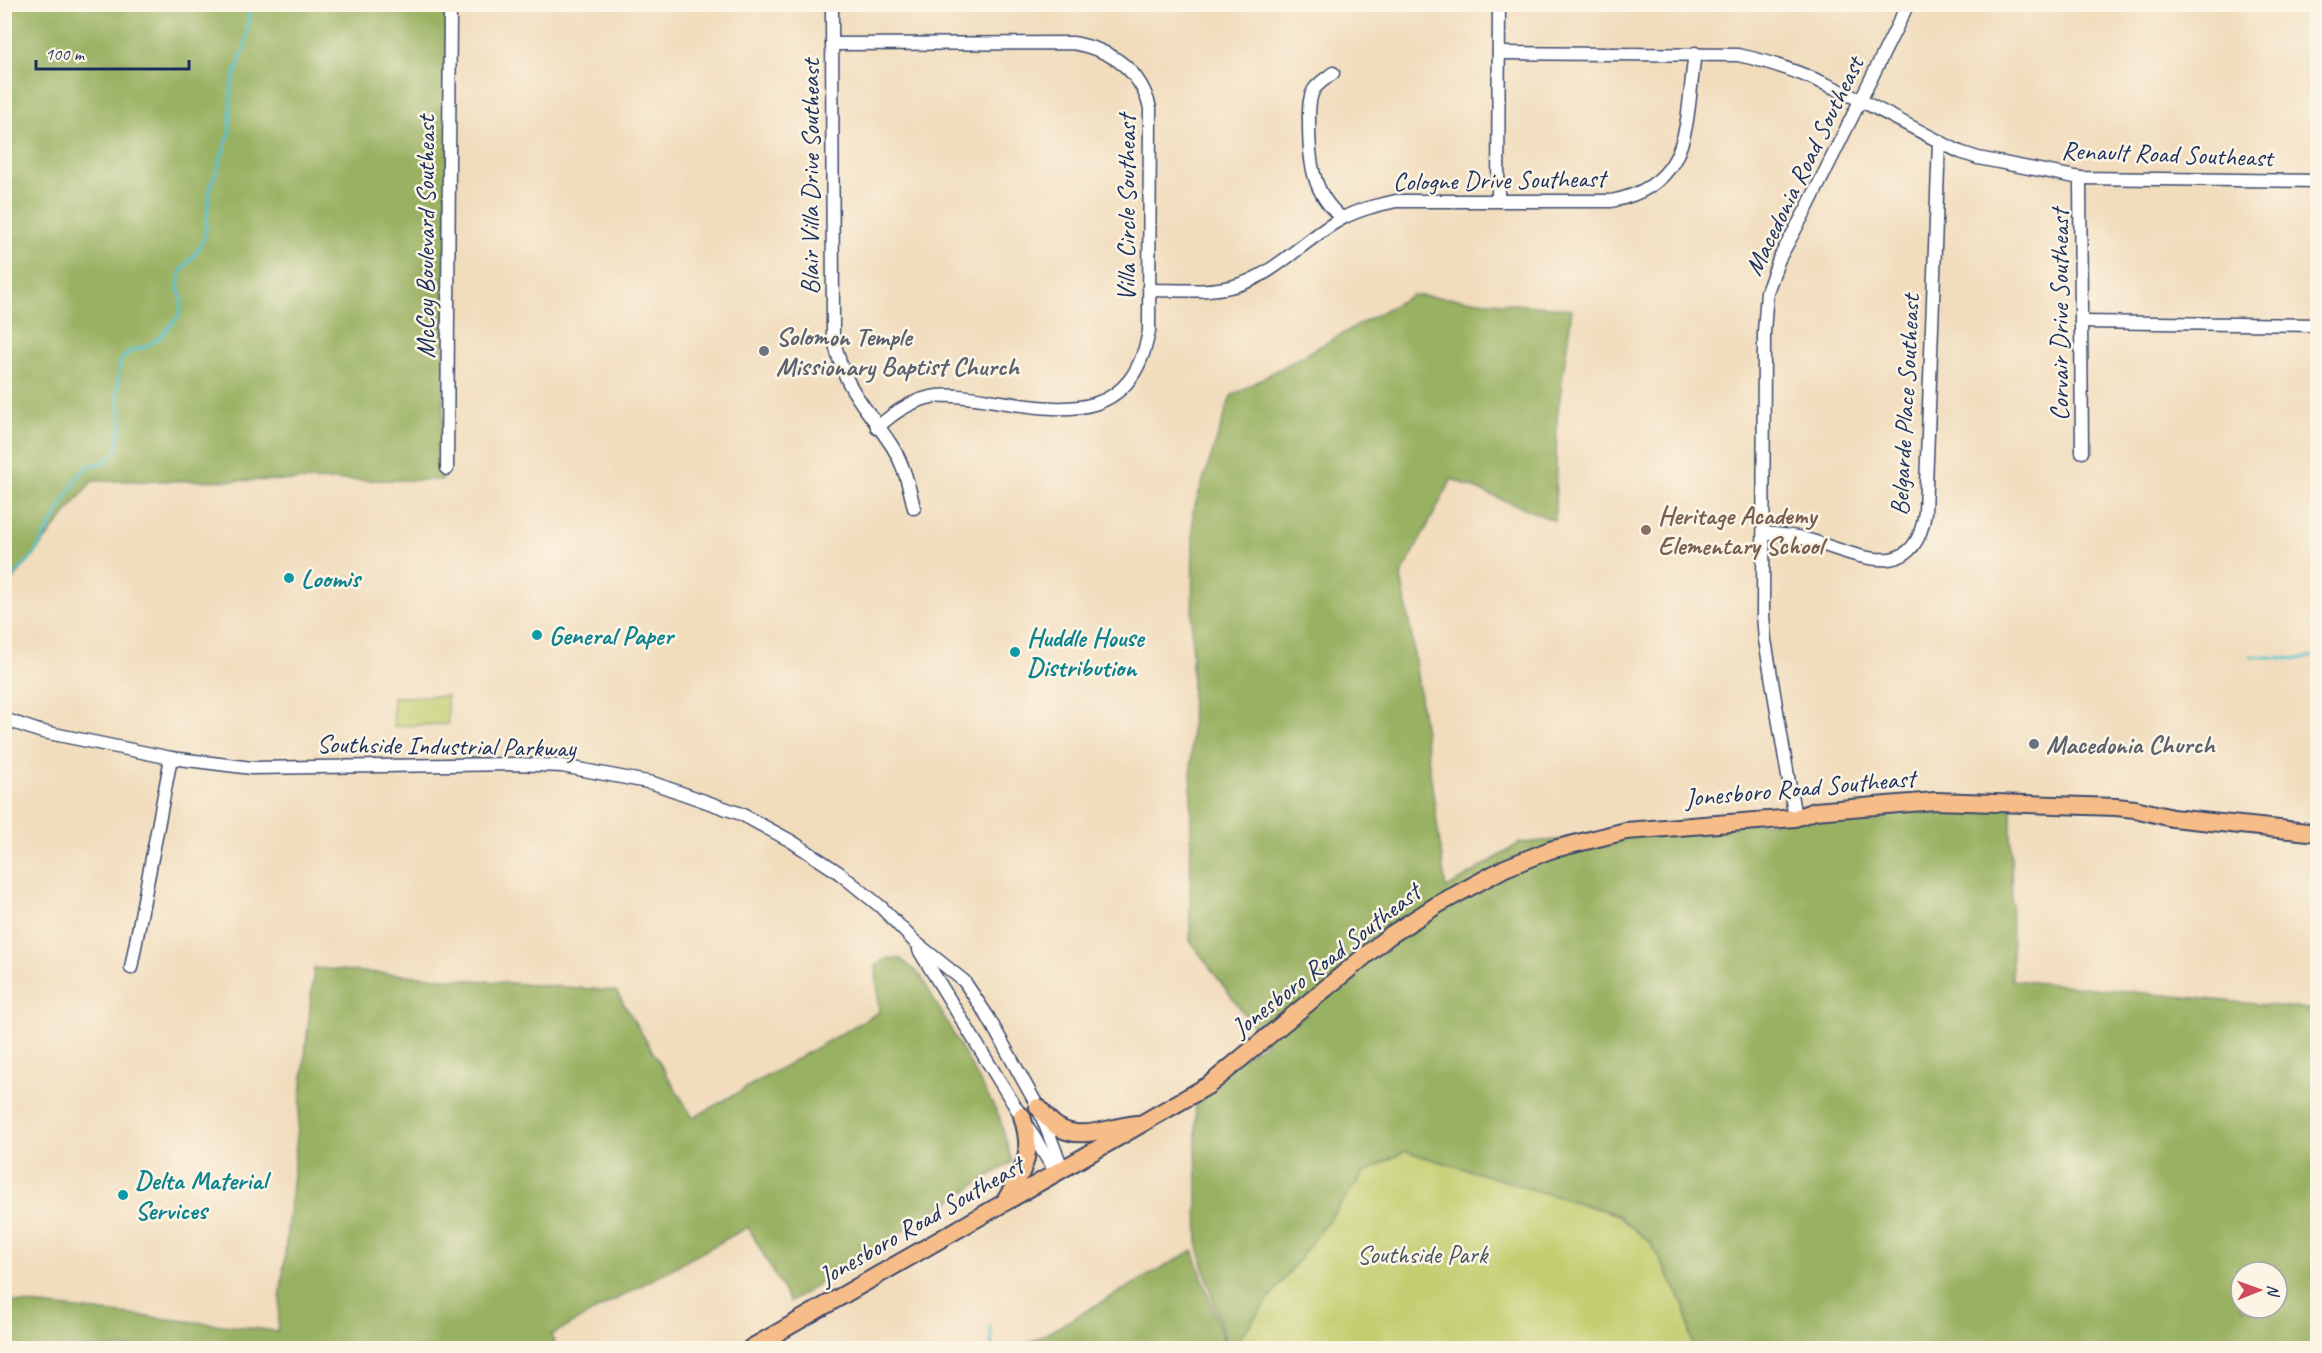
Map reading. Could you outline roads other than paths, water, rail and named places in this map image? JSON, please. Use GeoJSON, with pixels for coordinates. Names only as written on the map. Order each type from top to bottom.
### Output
{"type":"FeatureCollection","features":[{"type":"Feature","properties":{"kind":"main road","name":"Jonesboro Road Southeast"},"geometry":{"type":"LineString","coordinates":[[751,1348],[1209,1085],[1389,936],[1437,905],[1505,868],[1550,850],[1626,831],[1795,818],[1815,811],[1935,801],[1999,801],[2135,808],[2172,818],[2318,833]]}},
{"type":"Feature","properties":{"kind":"main road"},"geometry":{"type":"LineString","coordinates":[[1038,1107],[1057,1127],[1077,1134],[1144,1123]]}},
{"type":"Feature","properties":{"kind":"main road"},"geometry":{"type":"LineString","coordinates":[[1004,1202],[1026,1162],[1029,1138],[1022,1116]]}},
{"type":"Feature","properties":{"kind":"street","name":"McCoy Boulevard Southeast"},"geometry":{"type":"LineString","coordinates":[[447,469],[450,4]]}},
{"type":"Feature","properties":{"kind":"street","name":"Blair Villa Drive Southeast"},"geometry":{"type":"LineString","coordinates":[[832,4],[833,336],[847,382],[900,462],[914,507]]}},
{"type":"Feature","properties":{"kind":"street"},"geometry":{"type":"LineString","coordinates":[[1498,200],[1499,4]]}},
{"type":"Feature","properties":{"kind":"street","name":"Macedonia Road Southeast"},"geometry":{"type":"LineString","coordinates":[[1795,818],[1765,640],[1764,332],[1767,292],[1779,259],[1807,208],[1908,4]]}},
{"type":"Feature","properties":{"kind":"street","name":"Villa Circle Southeast"},"geometry":{"type":"LineString","coordinates":[[832,44],[1073,43],[1097,48],[1119,60],[1141,83],[1150,108],[1149,331],[1144,357],[1126,387],[1109,398],[1084,407],[1012,404],[957,396],[936,396],[904,406],[877,428]]}},
{"type":"Feature","properties":{"kind":"street","name":"Renault Road Southeast"},"geometry":{"type":"LineString","coordinates":[[1499,53],[1738,55],[1773,62],[1859,101],[1939,142],[1978,158],[2080,178],[2318,181]]}},
{"type":"Feature","properties":{"kind":"street","name":"Cologne Drive Southeast"},"geometry":{"type":"LineString","coordinates":[[1150,290],[1200,290],[1240,284],[1262,273],[1342,218],[1367,208],[1396,201],[1611,201],[1634,197],[1656,185],[1670,169],[1681,146],[1695,53]]}},
{"type":"Feature","properties":{"kind":"street"},"geometry":{"type":"LineString","coordinates":[[1333,72],[1314,89],[1309,106],[1309,153],[1316,183],[1334,212],[1342,218]]}},
{"type":"Feature","properties":{"kind":"street","name":"Belgarde Place Southeast"},"geometry":{"type":"LineString","coordinates":[[1764,533],[1803,538],[1849,555],[1881,561],[1903,554],[1919,539],[1925,512],[1939,142]]}},
{"type":"Feature","properties":{"kind":"street","name":"Corvair Drive Southeast"},"geometry":{"type":"LineString","coordinates":[[2080,178],[2082,452]]}},
{"type":"Feature","properties":{"kind":"street"},"geometry":{"type":"LineString","coordinates":[[2081,322],[2318,325]]}},
{"type":"Feature","properties":{"kind":"street","name":"Southside Industrial Parkway"},"geometry":{"type":"LineString","coordinates":[[4,719],[39,731],[171,758],[252,768],[515,764],[562,766],[608,772],[654,783],[741,814],[791,841],[838,872],[881,907],[914,941],[964,981],[1038,1107],[1059,1171]]}},
{"type":"Feature","properties":{"kind":"street"},"geometry":{"type":"LineString","coordinates":[[131,968],[171,758]]}},
{"type":"Feature","properties":{"kind":"street","name":"Southside Industrial Parkway"},"geometry":{"type":"LineString","coordinates":[[914,941],[1022,1116],[1059,1171]]}},
{"type":"Feature","properties":{"kind":"street"},"geometry":{"type":"LineString","coordinates":[[995,1072],[1013,1062]]}},
{"type":"Feature","properties":{"kind":"waterway"},"geometry":{"type":"LineString","coordinates":[[4,586],[34,555],[79,475],[90,465],[105,462],[116,452],[122,422],[117,392],[120,362],[130,351],[145,347],[158,339],[178,317],[182,302],[178,288],[180,273],[199,249],[205,235],[210,189],[230,132],[231,87],[246,43],[250,4]]}},
{"type":"Feature","properties":{"kind":"waterway"},"geometry":{"type":"LineString","coordinates":[[2251,656],[2298,659],[2318,656]]}},
{"type":"Feature","properties":{"kind":"waterway"},"geometry":{"type":"LineString","coordinates":[[990,1327],[992,1348]]}},
{"type":"Feature","properties":{"kind":"place","name":"Solomon Temple Missionary Baptist Church"},"geometry":{"type":"Point","coordinates":[764,351]}},
{"type":"Feature","properties":{"kind":"place","name":"Heritage Academy Elementary School"},"geometry":{"type":"Point","coordinates":[1646,530]}},
{"type":"Feature","properties":{"kind":"place","name":"Loomis"},"geometry":{"type":"Point","coordinates":[289,578]}},
{"type":"Feature","properties":{"kind":"place","name":"General Paper"},"geometry":{"type":"Point","coordinates":[537,635]}},
{"type":"Feature","properties":{"kind":"place","name":"Huddle House Distribution"},"geometry":{"type":"Point","coordinates":[1015,652]}},
{"type":"Feature","properties":{"kind":"place","name":"Macedonia Church"},"geometry":{"type":"Point","coordinates":[2034,744]}},
{"type":"Feature","properties":{"kind":"place","name":"Delta Material Services"},"geometry":{"type":"Point","coordinates":[123,1195]}},
{"type":"Feature","properties":{"kind":"park label","name":"Southside Park"},"geometry":{"type":"Point","coordinates":[1422,1254]}}]}
